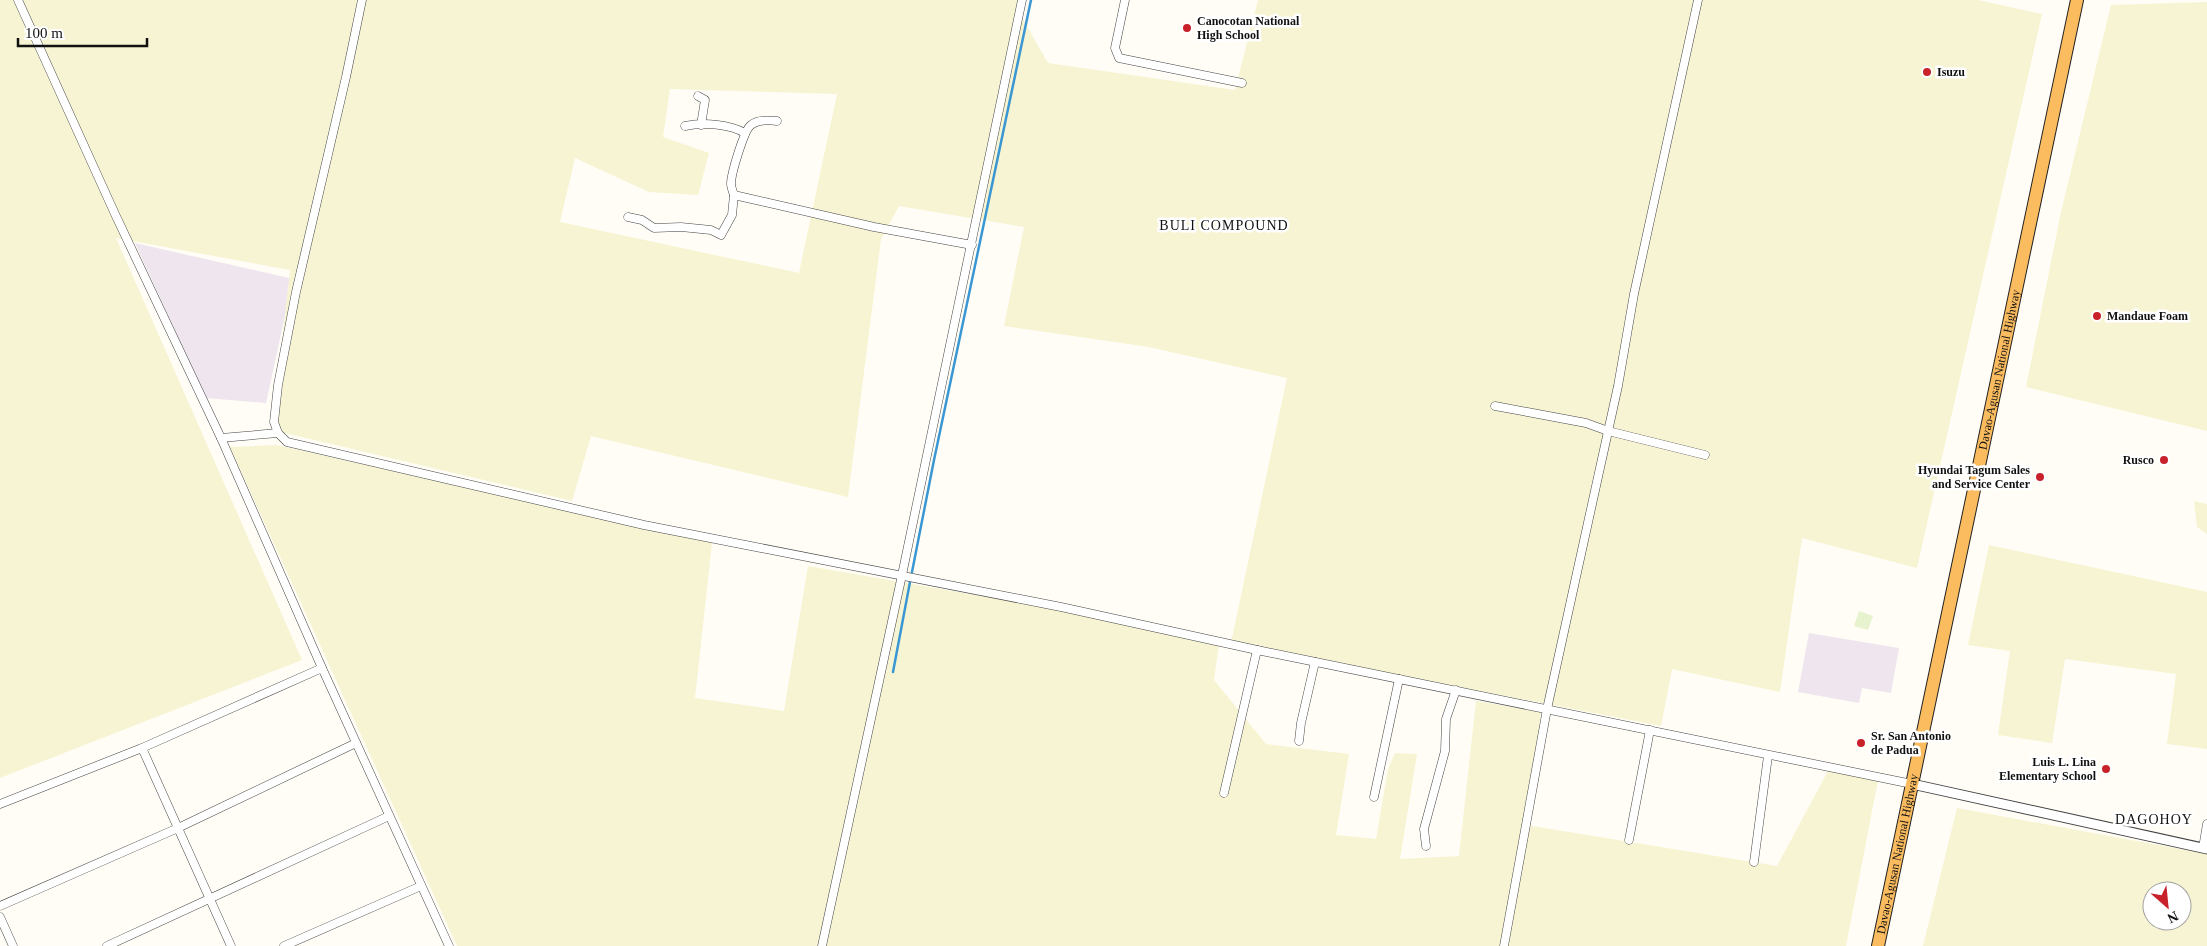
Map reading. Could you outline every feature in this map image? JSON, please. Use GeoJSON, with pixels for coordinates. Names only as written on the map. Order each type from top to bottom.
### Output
{"type":"FeatureCollection","features":[{"type":"Feature","properties":{"kind":"highway","name":"Davao-Agusan National Highway"},"geometry":{"type":"LineString","coordinates":[[1878,946],[2077,0]]}},
{"type":"Feature","properties":{"kind":"street"},"geometry":{"type":"LineString","coordinates":[[18,0],[119,223],[221,438],[322,668],[449,946]]}},
{"type":"Feature","properties":{"kind":"street"},"geometry":{"type":"LineString","coordinates":[[362,0],[296,292],[278,385],[274,422],[278,433],[287,442],[644,526],[1061,607],[1257,650],[1912,784],[2205,848],[2207,824]]}},
{"type":"Feature","properties":{"kind":"street"},"geometry":{"type":"LineString","coordinates":[[822,946],[972,244],[1022,0]]}},
{"type":"Feature","properties":{"kind":"street"},"geometry":{"type":"LineString","coordinates":[[1125,0],[1115,48],[1119,58],[1242,83]]}},
{"type":"Feature","properties":{"kind":"street"},"geometry":{"type":"LineString","coordinates":[[1504,946],[1547,709],[1608,431],[1668,131],[1698,0]]}},
{"type":"Feature","properties":{"kind":"street"},"geometry":{"type":"LineString","coordinates":[[698,96],[705,100],[701,125]]}},
{"type":"Feature","properties":{"kind":"street"},"geometry":{"type":"LineString","coordinates":[[628,217],[642,220],[654,228],[681,227],[710,230],[721,235],[732,215],[734,195],[731,183],[735,162],[745,133],[750,125],[758,122],[777,121]]}},
{"type":"Feature","properties":{"kind":"street"},"geometry":{"type":"LineString","coordinates":[[685,126],[701,125],[735,128],[745,133]]}},
{"type":"Feature","properties":{"kind":"street"},"geometry":{"type":"LineString","coordinates":[[734,195],[874,227],[972,244]]}},
{"type":"Feature","properties":{"kind":"street"},"geometry":{"type":"LineString","coordinates":[[1495,406],[1586,423],[1608,431],[1705,455]]}},
{"type":"Feature","properties":{"kind":"street"},"geometry":{"type":"LineString","coordinates":[[221,438],[278,433]]}},
{"type":"Feature","properties":{"kind":"street"},"geometry":{"type":"LineString","coordinates":[[1224,793],[1257,650]]}},
{"type":"Feature","properties":{"kind":"street"},"geometry":{"type":"LineString","coordinates":[[1299,741],[1301,723],[1315,662]]}},
{"type":"Feature","properties":{"kind":"street"},"geometry":{"type":"LineString","coordinates":[[0,804],[142,748],[322,668]]}},
{"type":"Feature","properties":{"kind":"street"},"geometry":{"type":"LineString","coordinates":[[1374,797],[1399,679]]}},
{"type":"Feature","properties":{"kind":"street"},"geometry":{"type":"LineString","coordinates":[[1426,846],[1424,829],[1445,751],[1446,719],[1456,690]]}},
{"type":"Feature","properties":{"kind":"street"},"geometry":{"type":"LineString","coordinates":[[1629,840],[1650,730]]}},
{"type":"Feature","properties":{"kind":"street"},"geometry":{"type":"LineString","coordinates":[[0,906],[178,828],[356,743]]}},
{"type":"Feature","properties":{"kind":"street"},"geometry":{"type":"LineString","coordinates":[[142,748],[231,946]]}},
{"type":"Feature","properties":{"kind":"street"},"geometry":{"type":"LineString","coordinates":[[1754,862],[1768,756]]}},
{"type":"Feature","properties":{"kind":"street"},"geometry":{"type":"LineString","coordinates":[[107,946],[390,816]]}},
{"type":"Feature","properties":{"kind":"street"},"geometry":{"type":"LineString","coordinates":[[284,946],[421,886]]}},
{"type":"Feature","properties":{"kind":"street"},"geometry":{"type":"LineString","coordinates":[[0,917],[13,946]]}},
{"type":"Feature","properties":{"kind":"shaded area"},"geometry":{"type":"Polygon","coordinates":[[[0,0],[1018,0],[1017,9],[1048,63],[1235,90],[1258,0],[1978,0],[2042,14],[1917,568],[1802,538],[1780,692],[1672,669],[1661,726],[1231,643],[1287,378],[1149,347],[1004,326],[1024,227],[899,206],[881,239],[848,497],[591,436],[572,501],[272,430],[290,270],[116,238],[302,660],[0,778],[0,0]],[[670,89],[663,137],[709,153],[698,195],[649,192],[575,158],[560,222],[799,273],[837,94],[670,89]]]}},
{"type":"Feature","properties":{"kind":"shaded area"},"geometry":{"type":"Polygon","coordinates":[[[2207,2],[2207,431],[2026,387],[2061,212],[2111,5],[2207,2]]]}},
{"type":"Feature","properties":{"kind":"shaded area"},"geometry":{"type":"Polygon","coordinates":[[[135,243],[293,279],[266,403],[206,398],[135,243]]]}},
{"type":"Feature","properties":{"kind":"shaded area"},"geometry":{"type":"Polygon","coordinates":[[[277,445],[712,543],[695,698],[784,711],[808,566],[1220,637],[1214,680],[1266,744],[1349,754],[1336,835],[1376,839],[1388,769],[1395,753],[1417,754],[1400,859],[1459,856],[1476,701],[1541,712],[1526,825],[1777,866],[1829,769],[1879,775],[1846,946],[457,946],[230,447],[277,445]]]}},
{"type":"Feature","properties":{"kind":"shaded area"},"geometry":{"type":"Polygon","coordinates":[[[2194,501],[2207,504],[2207,534],[2197,527],[2194,501]]]}},
{"type":"Feature","properties":{"kind":"shaded area"},"geometry":{"type":"Polygon","coordinates":[[[1989,545],[2207,592],[2207,749],[2167,744],[2176,674],[2065,659],[2052,743],[1998,735],[2010,651],[1968,645],[1989,545]]]}},
{"type":"Feature","properties":{"kind":"shaded area"},"geometry":{"type":"Polygon","coordinates":[[[1809,633],[1899,648],[1891,693],[1862,688],[1859,703],[1798,692],[1809,633]]]}},
{"type":"Feature","properties":{"kind":"shaded area"},"geometry":{"type":"Polygon","coordinates":[[[1957,808],[2207,854],[2207,946],[1923,946],[1957,808]]]}},
{"type":"Feature","properties":{"kind":"green space"},"geometry":{"type":"Polygon","coordinates":[[[1859,611],[1873,616],[1868,630],[1854,626],[1859,611]]]}},
{"type":"Feature","properties":{"kind":"waterway"},"geometry":{"type":"LineString","coordinates":[[912,572],[1031,0]]}},
{"type":"Feature","properties":{"kind":"waterway"},"geometry":{"type":"LineString","coordinates":[[893,672],[910,582]]}},
{"type":"Feature","properties":{"kind":"place","name":"Canocotan National High School"},"geometry":{"type":"Point","coordinates":[1187,28]}},
{"type":"Feature","properties":{"kind":"place","name":"Isuzu"},"geometry":{"type":"Point","coordinates":[1927,72]}},
{"type":"Feature","properties":{"kind":"place","name":"Mandaue Foam"},"geometry":{"type":"Point","coordinates":[2097,316]}},
{"type":"Feature","properties":{"kind":"place","name":"Rusco"},"geometry":{"type":"Point","coordinates":[2164,460]}},
{"type":"Feature","properties":{"kind":"place","name":"Hyundai Tagum Sales and Service Center"},"geometry":{"type":"Point","coordinates":[2040,477]}},
{"type":"Feature","properties":{"kind":"place","name":"Sr. San Antonio de Padua"},"geometry":{"type":"Point","coordinates":[1861,743]}},
{"type":"Feature","properties":{"kind":"place","name":"Luis L. Lina Elementary School"},"geometry":{"type":"Point","coordinates":[2106,769]}},
{"type":"Feature","properties":{"kind":"district","name":"BULI COMPOUND"},"geometry":{"type":"Point","coordinates":[1224,225]}},
{"type":"Feature","properties":{"kind":"district","name":"DAGOHOY"},"geometry":{"type":"Point","coordinates":[2154,819]}}]}
